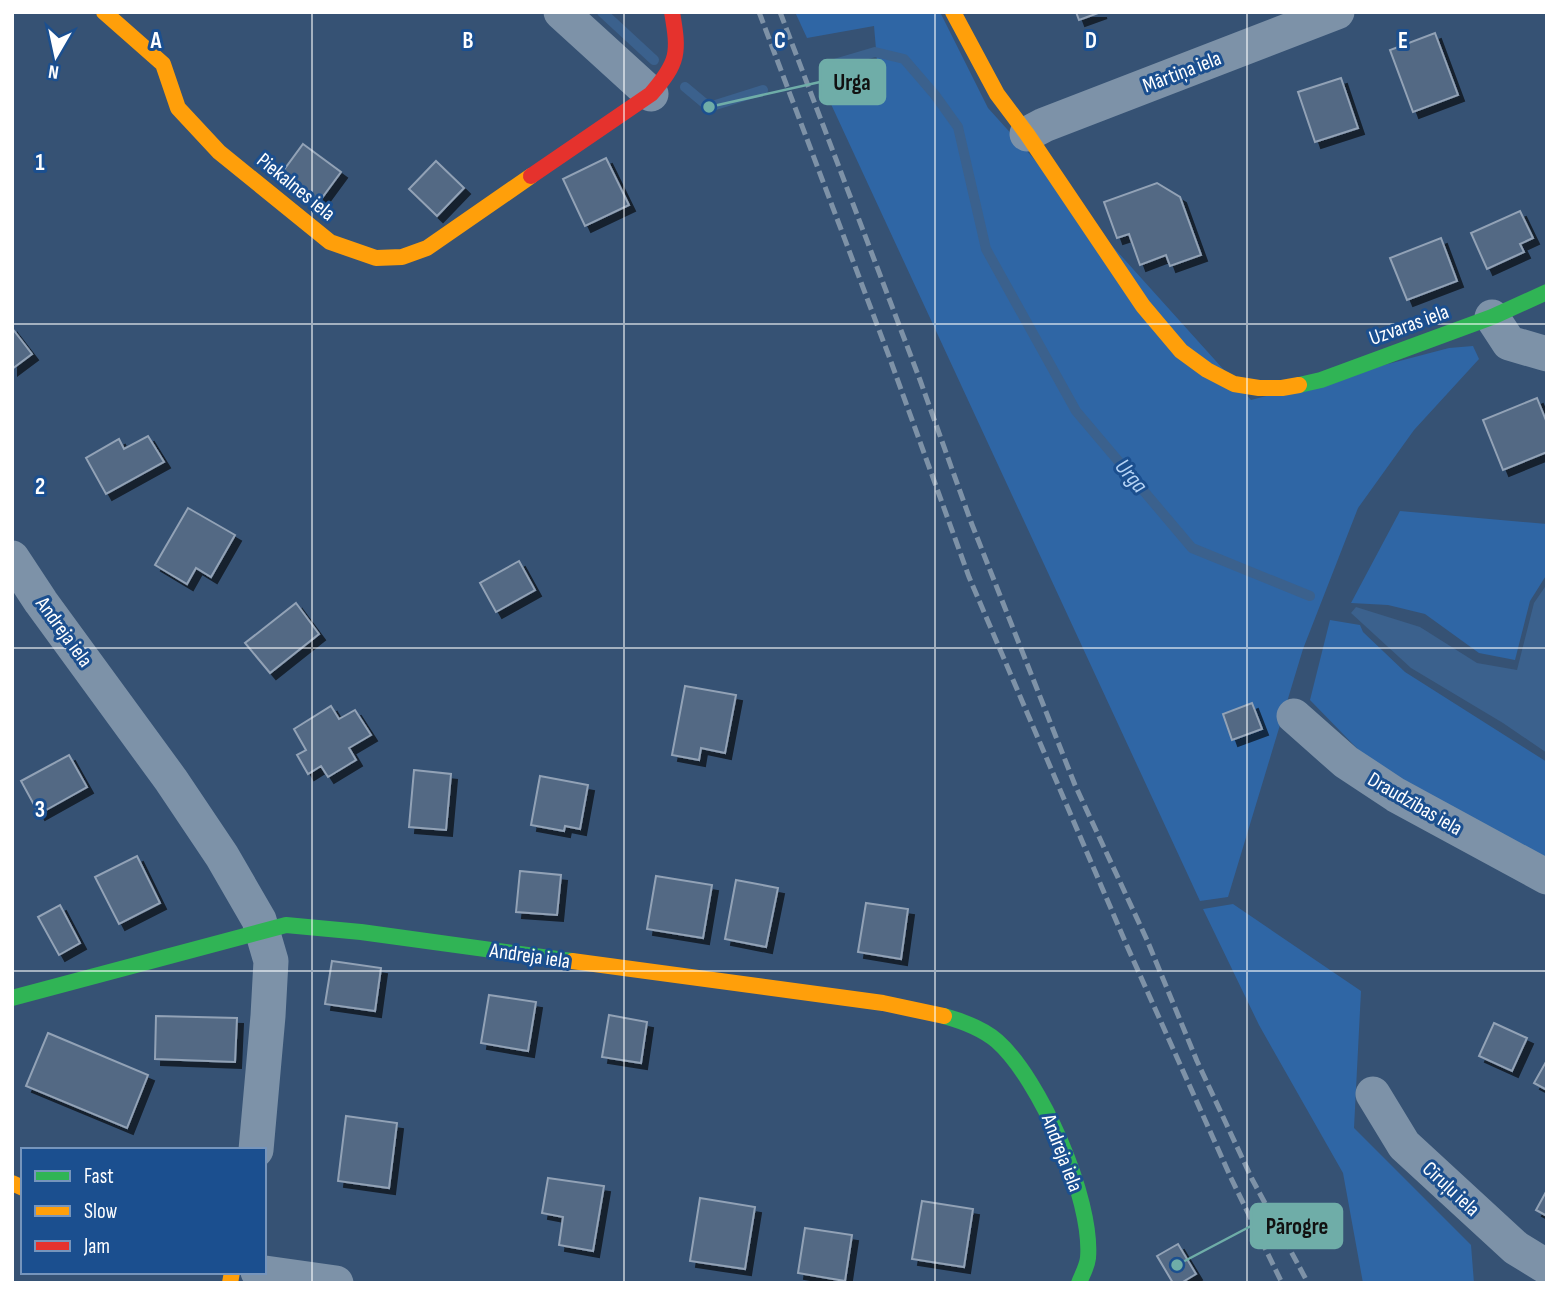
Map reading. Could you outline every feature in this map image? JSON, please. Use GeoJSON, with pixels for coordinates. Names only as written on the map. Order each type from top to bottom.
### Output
{"type":"FeatureCollection","features":[{"type":"Feature","properties":{"kind":"street","name":"Piekalnes iela"},"geometry":{"type":"LineString","coordinates":[[104,12],[163,64],[178,107],[219,152],[330,242],[376,258],[402,257],[427,248],[651,94],[673,68],[678,47],[672,12]]}},
{"type":"Feature","properties":{"kind":"street"},"geometry":{"type":"LineString","coordinates":[[561,12],[651,94]]}},
{"type":"Feature","properties":{"kind":"street","name":"Uzvaras iela"},"geometry":{"type":"LineString","coordinates":[[953,12],[997,94],[1143,306],[1181,351],[1207,370],[1234,384],[1282,388],[1321,380],[1492,317],[1547,292]]}},
{"type":"Feature","properties":{"kind":"street","name":"Mārtiņa iela"},"geometry":{"type":"LineString","coordinates":[[1027,134],[1044,125],[1337,12]]}},
{"type":"Feature","properties":{"kind":"street"},"geometry":{"type":"LineString","coordinates":[[1492,317],[1509,343],[1547,354]]}},
{"type":"Feature","properties":{"kind":"street","name":"Andreja iela"},"geometry":{"type":"LineString","coordinates":[[12,558],[222,856],[259,920],[263,932],[286,925],[361,932],[883,1003],[959,1021],[995,1038],[1011,1054],[1042,1104],[1073,1178],[1083,1210],[1088,1260],[1079,1283]]}},
{"type":"Feature","properties":{"kind":"street","name":"Draudzības iela"},"geometry":{"type":"LineString","coordinates":[[1294,716],[1346,762],[1396,795],[1547,877]]}},
{"type":"Feature","properties":{"kind":"street"},"geometry":{"type":"LineString","coordinates":[[12,998],[263,932],[271,961],[256,1148]]}},
{"type":"Feature","properties":{"kind":"street","name":"Cīruļu iela"},"geometry":{"type":"LineString","coordinates":[[1373,1094],[1404,1145],[1516,1248],[1547,1267]]}},
{"type":"Feature","properties":{"kind":"street"},"geometry":{"type":"LineString","coordinates":[[266,1273],[336,1283]]}},
{"type":"Feature","properties":{"kind":"shaded area"},"geometry":{"type":"Polygon","coordinates":[[[795,12],[940,12],[988,108],[1251,400],[1449,348],[1473,346],[1479,359],[1414,430],[1358,508],[1303,649],[1228,897],[1200,901],[824,89],[878,72],[874,26],[807,38],[795,12]]]}},
{"type":"Feature","properties":{"kind":"shaded area"},"geometry":{"type":"Polygon","coordinates":[[[1400,511],[1547,524],[1547,574],[1530,601],[1515,660],[1479,653],[1425,614],[1388,605],[1351,603],[1400,511]]]}},
{"type":"Feature","properties":{"kind":"shaded area"},"geometry":{"type":"Polygon","coordinates":[[[1547,584],[1547,753],[1503,723],[1411,668],[1351,613],[1356,607],[1420,627],[1477,663],[1517,670],[1534,603],[1547,584]]]}},
{"type":"Feature","properties":{"kind":"shaded area"},"geometry":{"type":"Polygon","coordinates":[[[1330,620],[1360,625],[1363,632],[1405,672],[1547,762],[1547,865],[1380,772],[1310,700],[1330,620]]]}},
{"type":"Feature","properties":{"kind":"shaded area"},"geometry":{"type":"Polygon","coordinates":[[[1233,904],[1361,991],[1354,1128],[1471,1245],[1474,1283],[1363,1283],[1343,1173],[1259,1025],[1203,909],[1233,904]]]}},
{"type":"Feature","properties":{"kind":"building"},"geometry":{"type":"Polygon","coordinates":[[[1076,12],[1101,12],[1079,20],[1076,12]]]}},
{"type":"Feature","properties":{"kind":"building"},"geometry":{"type":"Polygon","coordinates":[[[1435,33],[1458,95],[1413,112],[1390,50],[1435,33]]]}},
{"type":"Feature","properties":{"kind":"building"},"geometry":{"type":"Polygon","coordinates":[[[1341,78],[1358,128],[1315,142],[1298,92],[1341,78]]]}},
{"type":"Feature","properties":{"kind":"building"},"geometry":{"type":"Polygon","coordinates":[[[303,144],[341,172],[316,206],[278,178],[303,144]]]}},
{"type":"Feature","properties":{"kind":"building"},"geometry":{"type":"Polygon","coordinates":[[[606,158],[629,205],[585,226],[563,179],[606,158]]]}},
{"type":"Feature","properties":{"kind":"building"},"geometry":{"type":"Polygon","coordinates":[[[436,161],[464,188],[437,216],[409,189],[436,161]]]}},
{"type":"Feature","properties":{"kind":"building"},"geometry":{"type":"Polygon","coordinates":[[[1157,183],[1180,197],[1201,255],[1170,266],[1166,255],[1140,265],[1129,234],[1117,238],[1104,202],[1157,183]]]}},
{"type":"Feature","properties":{"kind":"building"},"geometry":{"type":"Polygon","coordinates":[[[1520,211],[1533,238],[1520,244],[1524,252],[1487,269],[1471,233],[1520,211]]]}},
{"type":"Feature","properties":{"kind":"building"},"geometry":{"type":"Polygon","coordinates":[[[1441,238],[1457,281],[1407,300],[1390,258],[1441,238]]]}},
{"type":"Feature","properties":{"kind":"building"},"geometry":{"type":"Polygon","coordinates":[[[12,328],[32,354],[12,369],[12,328]]]}},
{"type":"Feature","properties":{"kind":"building"},"geometry":{"type":"Polygon","coordinates":[[[1537,398],[1547,423],[1547,452],[1503,470],[1483,420],[1537,398]]]}},
{"type":"Feature","properties":{"kind":"building"},"geometry":{"type":"Polygon","coordinates":[[[148,436],[164,462],[106,494],[86,458],[119,439],[124,449],[148,436]]]}},
{"type":"Feature","properties":{"kind":"building"},"geometry":{"type":"Polygon","coordinates":[[[188,508],[235,535],[211,577],[196,568],[187,584],[155,565],[188,508]]]}},
{"type":"Feature","properties":{"kind":"building"},"geometry":{"type":"Polygon","coordinates":[[[519,561],[535,590],[496,612],[480,583],[519,561]]]}},
{"type":"Feature","properties":{"kind":"building"},"geometry":{"type":"Polygon","coordinates":[[[296,603],[319,634],[270,673],[245,643],[296,603]]]}},
{"type":"Feature","properties":{"kind":"building"},"geometry":{"type":"Polygon","coordinates":[[[685,686],[736,695],[725,753],[701,748],[699,760],[672,755],[685,686]]]}},
{"type":"Feature","properties":{"kind":"building"},"geometry":{"type":"Polygon","coordinates":[[[1252,703],[1262,729],[1232,740],[1223,714],[1252,703]]]}},
{"type":"Feature","properties":{"kind":"building"},"geometry":{"type":"Polygon","coordinates":[[[331,706],[339,719],[355,710],[371,735],[349,748],[356,760],[328,777],[321,766],[308,774],[297,755],[306,750],[294,729],[331,706]]]}},
{"type":"Feature","properties":{"kind":"building"},"geometry":{"type":"Polygon","coordinates":[[[69,755],[87,787],[39,814],[21,781],[69,755]]]}},
{"type":"Feature","properties":{"kind":"building"},"geometry":{"type":"Polygon","coordinates":[[[414,770],[451,774],[446,830],[409,827],[414,770]]]}},
{"type":"Feature","properties":{"kind":"building"},"geometry":{"type":"Polygon","coordinates":[[[540,776],[588,785],[580,829],[565,826],[564,831],[531,825],[540,776]]]}},
{"type":"Feature","properties":{"kind":"building"},"geometry":{"type":"Polygon","coordinates":[[[137,856],[160,903],[119,924],[95,877],[137,856]]]}},
{"type":"Feature","properties":{"kind":"building"},"geometry":{"type":"Polygon","coordinates":[[[520,871],[561,875],[557,915],[516,912],[520,871]]]}},
{"type":"Feature","properties":{"kind":"building"},"geometry":{"type":"Polygon","coordinates":[[[656,876],[712,885],[703,938],[647,929],[656,876]]]}},
{"type":"Feature","properties":{"kind":"building"},"geometry":{"type":"Polygon","coordinates":[[[736,880],[778,888],[766,947],[725,939],[736,880]]]}},
{"type":"Feature","properties":{"kind":"building"},"geometry":{"type":"Polygon","coordinates":[[[866,903],[908,909],[901,959],[858,952],[866,903]]]}},
{"type":"Feature","properties":{"kind":"building"},"geometry":{"type":"Polygon","coordinates":[[[60,905],[80,943],[59,955],[38,917],[60,905]]]}},
{"type":"Feature","properties":{"kind":"building"},"geometry":{"type":"Polygon","coordinates":[[[332,961],[381,968],[375,1011],[325,1004],[332,961]]]}},
{"type":"Feature","properties":{"kind":"building"},"geometry":{"type":"Polygon","coordinates":[[[489,995],[536,1002],[528,1051],[481,1043],[489,995]]]}},
{"type":"Feature","properties":{"kind":"building"},"geometry":{"type":"Polygon","coordinates":[[[609,1015],[647,1022],[641,1063],[602,1057],[609,1015]]]}},
{"type":"Feature","properties":{"kind":"building"},"geometry":{"type":"Polygon","coordinates":[[[156,1016],[237,1018],[235,1062],[155,1059],[156,1016]]]}},
{"type":"Feature","properties":{"kind":"building"},"geometry":{"type":"Polygon","coordinates":[[[1494,1023],[1527,1038],[1512,1071],[1479,1056],[1494,1023]]]}},
{"type":"Feature","properties":{"kind":"building"},"geometry":{"type":"Polygon","coordinates":[[[48,1033],[148,1075],[127,1128],[26,1086],[48,1033]]]}},
{"type":"Feature","properties":{"kind":"building"},"geometry":{"type":"Polygon","coordinates":[[[1547,1060],[1547,1090],[1534,1083],[1547,1060]]]}},
{"type":"Feature","properties":{"kind":"building"},"geometry":{"type":"Polygon","coordinates":[[[346,1116],[397,1123],[389,1188],[338,1181],[346,1116]]]}},
{"type":"Feature","properties":{"kind":"building"},"geometry":{"type":"Polygon","coordinates":[[[548,1178],[604,1186],[593,1251],[559,1245],[563,1217],[542,1213],[548,1178]]]}},
{"type":"Feature","properties":{"kind":"building"},"geometry":{"type":"Polygon","coordinates":[[[1547,1190],[1547,1216],[1536,1210],[1547,1190]]]}},
{"type":"Feature","properties":{"kind":"building"},"geometry":{"type":"Polygon","coordinates":[[[700,1198],[755,1207],[745,1269],[690,1261],[700,1198]]]}},
{"type":"Feature","properties":{"kind":"building"},"geometry":{"type":"Polygon","coordinates":[[[922,1201],[973,1209],[964,1267],[912,1259],[922,1201]]]}},
{"type":"Feature","properties":{"kind":"building"},"geometry":{"type":"Polygon","coordinates":[[[805,1228],[852,1235],[845,1281],[798,1273],[805,1228]]]}},
{"type":"Feature","properties":{"kind":"building"},"geometry":{"type":"Polygon","coordinates":[[[1178,1244],[1196,1274],[1181,1283],[1173,1283],[1157,1256],[1178,1244]]]}},
{"type":"Feature","properties":{"kind":"waterway","name":"Urga"},"geometry":{"type":"LineString","coordinates":[[602,12],[654,60]]}},
{"type":"Feature","properties":{"kind":"waterway","name":"Urga"},"geometry":{"type":"LineString","coordinates":[[831,65],[875,52],[904,59],[958,127],[986,249],[1076,411],[1192,548],[1310,596]]}},
{"type":"Feature","properties":{"kind":"waterway","name":"Urga"},"geometry":{"type":"LineString","coordinates":[[685,87],[709,107],[763,90]]}},
{"type":"Feature","properties":{"kind":"railway"},"geometry":{"type":"LineString","coordinates":[[759,12],[969,577],[1127,946],[1231,1178],[1282,1283]]}},
{"type":"Feature","properties":{"kind":"railway"},"geometry":{"type":"LineString","coordinates":[[780,12],[971,522],[1075,785],[1147,940],[1197,1061],[1252,1179],[1308,1283]]}},
{"type":"Feature","properties":{"kind":"traffic: fast"},"geometry":{"type":"LineString","coordinates":[[1299,385],[1321,380],[1492,317],[1547,292]]}},
{"type":"Feature","properties":{"kind":"traffic: fast"},"geometry":{"type":"LineString","coordinates":[[12,998],[286,925],[361,932],[572,961]]}},
{"type":"Feature","properties":{"kind":"traffic: fast"},"geometry":{"type":"LineString","coordinates":[[944,1016],[985,1032],[997,1041],[1030,1083],[1046,1111],[1073,1173],[1082,1205],[1088,1258],[1079,1283]]}},
{"type":"Feature","properties":{"kind":"traffic: slow"},"geometry":{"type":"LineString","coordinates":[[104,12],[163,64],[178,108],[219,152],[330,242],[376,258],[402,257],[427,248],[531,176]]}},
{"type":"Feature","properties":{"kind":"traffic: slow"},"geometry":{"type":"LineString","coordinates":[[953,12],[997,94],[1143,306],[1181,351],[1207,370],[1234,384],[1259,388],[1299,385]]}},
{"type":"Feature","properties":{"kind":"traffic: slow"},"geometry":{"type":"LineString","coordinates":[[572,961],[883,1003],[944,1016]]}},
{"type":"Feature","properties":{"kind":"traffic: slow"},"geometry":{"type":"LineString","coordinates":[[12,1183],[21,1187]]}},
{"type":"Feature","properties":{"kind":"traffic: slow"},"geometry":{"type":"LineString","coordinates":[[230,1283],[232,1274]]}},
{"type":"Feature","properties":{"kind":"traffic: jam"},"geometry":{"type":"LineString","coordinates":[[531,176],[651,94],[667,73],[675,56],[676,38],[672,12]]}},
{"type":"Feature","properties":{"kind":"place","name":"Urga"},"geometry":{"type":"Point","coordinates":[709,107]}},
{"type":"Feature","properties":{"kind":"place","name":"Pārogre"},"geometry":{"type":"Point","coordinates":[1177,1265]}}]}
